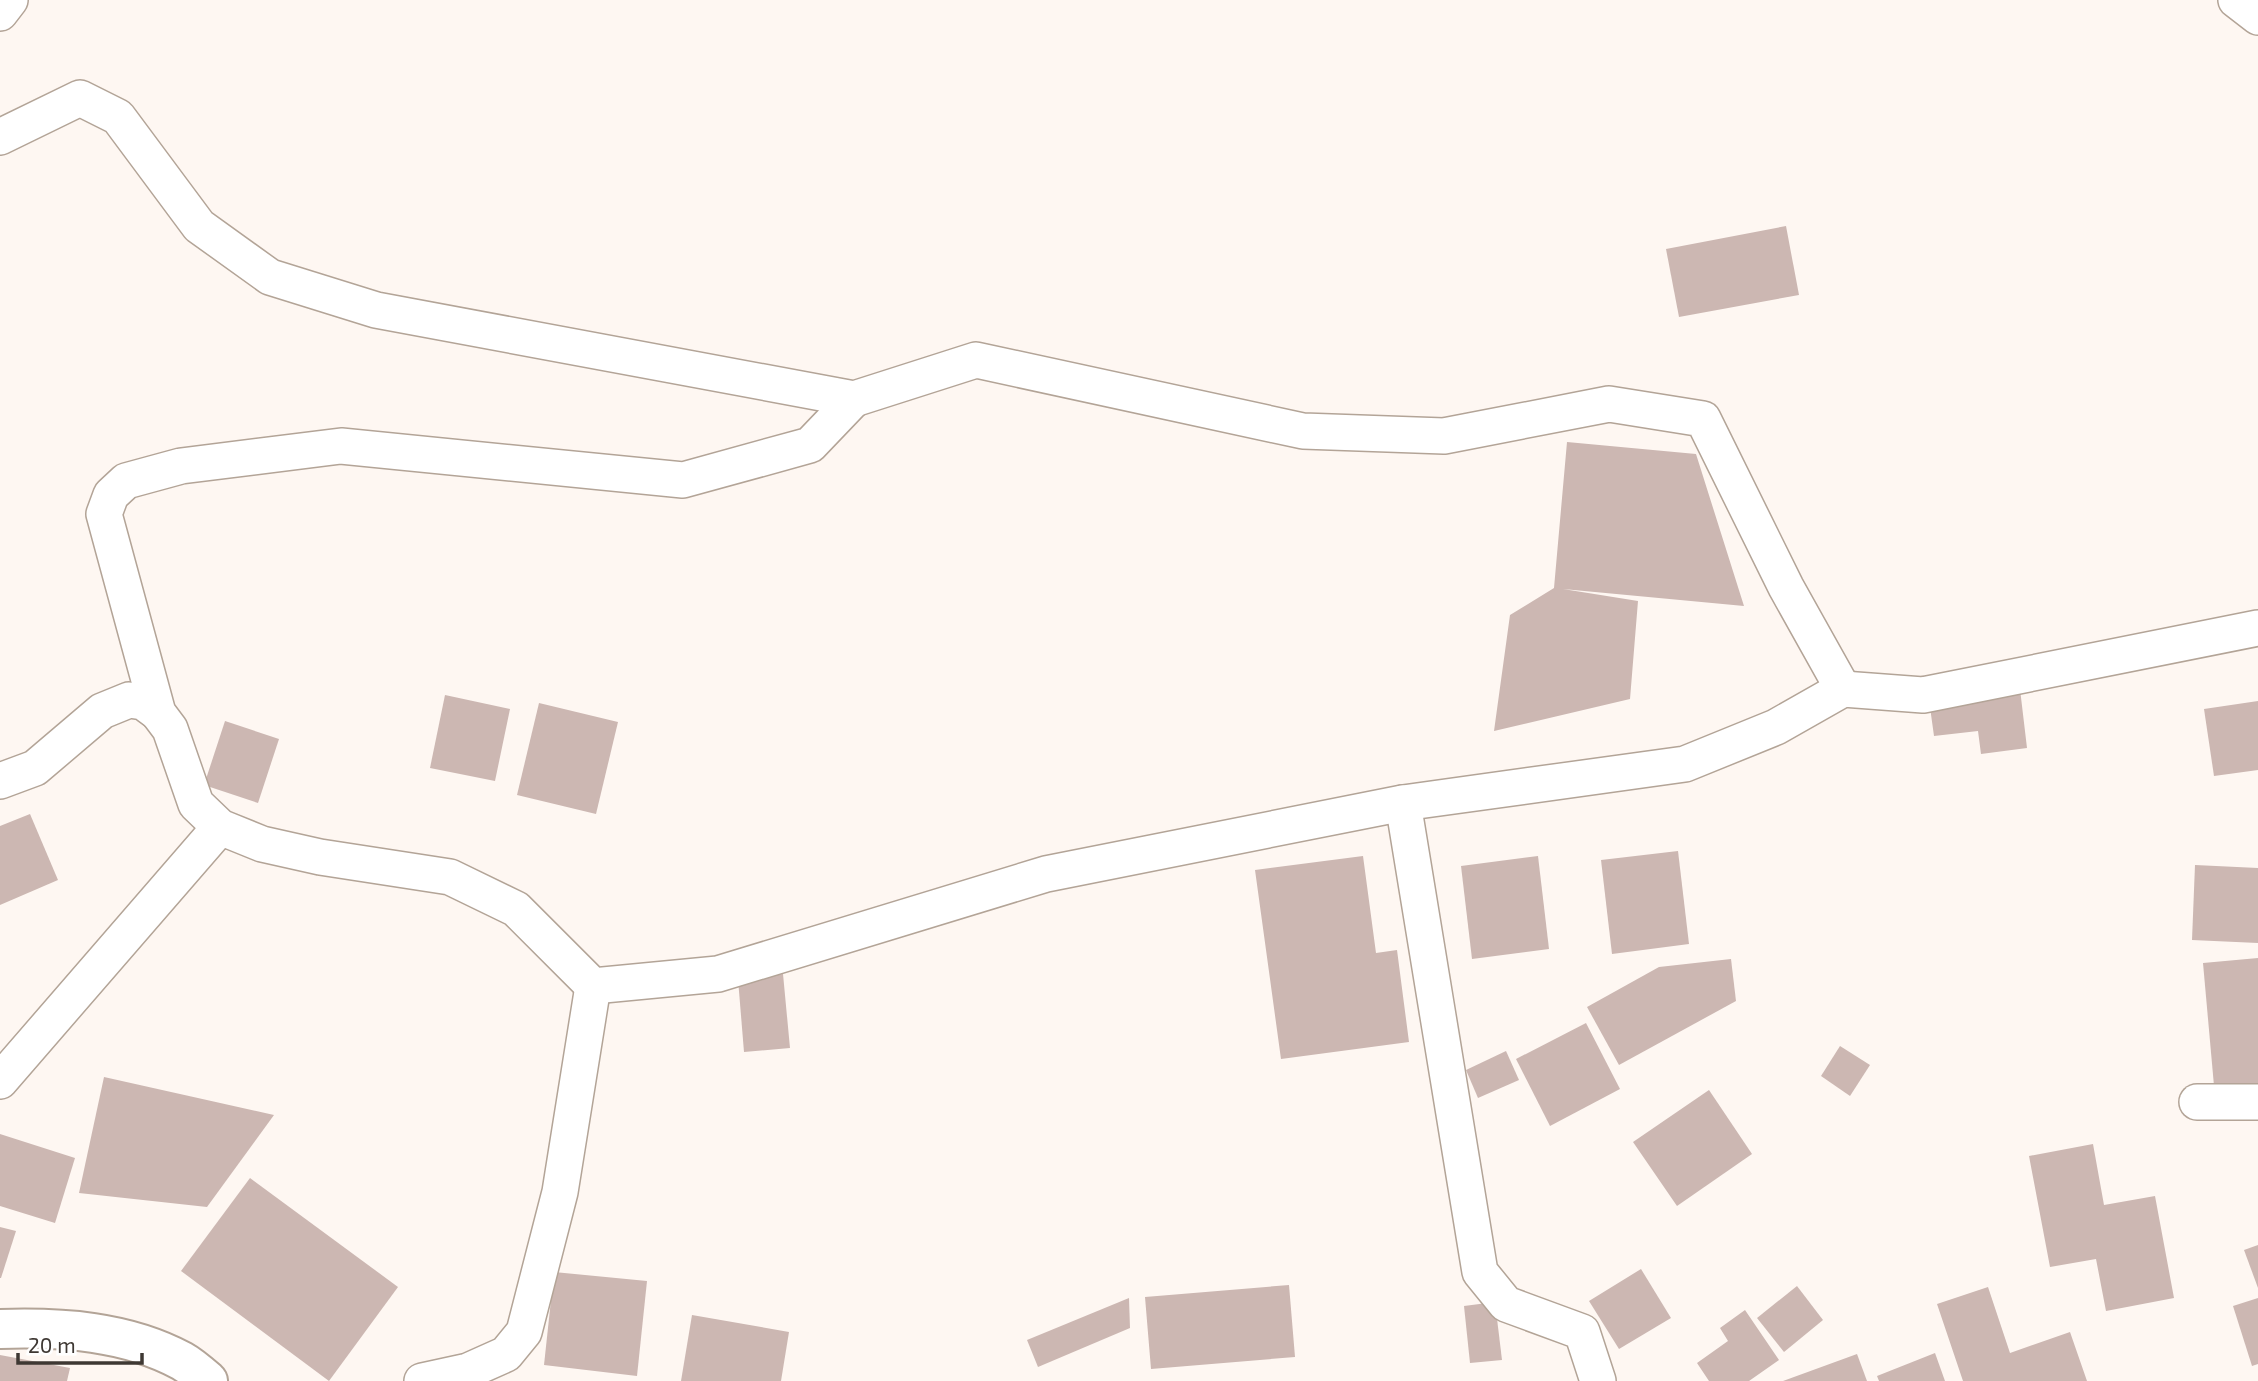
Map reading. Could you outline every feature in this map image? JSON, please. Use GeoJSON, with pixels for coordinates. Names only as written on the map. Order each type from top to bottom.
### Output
{"type":"FeatureCollection","features":[{"type":"Feature","properties":{"kind":"main road"},"geometry":{"type":"LineString","coordinates":[[0,1329],[94,1332],[142,1343],[184,1362],[208,1381]]}},
{"type":"Feature","properties":{"kind":"street"},"geometry":{"type":"LineString","coordinates":[[0,13],[10,0]]}},
{"type":"Feature","properties":{"kind":"street"},"geometry":{"type":"LineString","coordinates":[[2236,0],[2258,17]]}},
{"type":"Feature","properties":{"kind":"street"},"geometry":{"type":"LineString","coordinates":[[0,137],[80,99],[118,117],[199,226],[270,277],[376,310],[854,399],[976,360],[1303,431],[1444,436],[1609,404],[1703,419],[1786,587],[1843,689]]}},
{"type":"Feature","properties":{"kind":"street"},"geometry":{"type":"LineString","coordinates":[[158,713],[104,514],[111,495],[127,481],[181,466],[341,446],[683,480],[810,445],[854,399]]}},
{"type":"Feature","properties":{"kind":"street"},"geometry":{"type":"LineString","coordinates":[[593,986],[718,974],[1046,874],[1403,803],[1685,764],[1776,727],[1843,689],[1923,695],[2258,628]]}},
{"type":"Feature","properties":{"kind":"street"},"geometry":{"type":"LineString","coordinates":[[0,781],[35,768],[102,711],[128,700],[143,702],[158,713],[170,729],[196,804],[220,827],[262,844],[450,877],[516,909],[593,986]]}},
{"type":"Feature","properties":{"kind":"street"},"geometry":{"type":"LineString","coordinates":[[1403,803],[1480,1272],[1506,1304],[1582,1332],[1598,1381]]}},
{"type":"Feature","properties":{"kind":"street"},"geometry":{"type":"LineString","coordinates":[[0,1081],[220,827]]}},
{"type":"Feature","properties":{"kind":"street"},"geometry":{"type":"LineString","coordinates":[[422,1381],[468,1371],[506,1354],[524,1332],[560,1192],[593,986]]}},
{"type":"Feature","properties":{"kind":"street"},"geometry":{"type":"LineString","coordinates":[[2197,1101],[2258,1102]]}},
{"type":"Feature","properties":{"kind":"building"},"geometry":{"type":"Polygon","coordinates":[[[1786,226],[1799,295],[1679,317],[1666,249],[1786,226]]]}},
{"type":"Feature","properties":{"kind":"building"},"geometry":{"type":"Polygon","coordinates":[[[1567,442],[1696,454],[1744,606],[1563,589],[1638,601],[1630,699],[1494,731],[1510,615],[1554,588],[1567,442]]]}},
{"type":"Feature","properties":{"kind":"building"},"geometry":{"type":"Polygon","coordinates":[[[2020,689],[2027,748],[1981,754],[1978,731],[1934,736],[1929,700],[2020,689]]]}},
{"type":"Feature","properties":{"kind":"building"},"geometry":{"type":"Polygon","coordinates":[[[445,695],[510,709],[495,781],[430,768],[445,695]]]}},
{"type":"Feature","properties":{"kind":"building"},"geometry":{"type":"Polygon","coordinates":[[[2258,701],[2258,770],[2214,776],[2204,709],[2258,701]]]}},
{"type":"Feature","properties":{"kind":"building"},"geometry":{"type":"Polygon","coordinates":[[[539,703],[618,722],[596,814],[517,795],[539,703]]]}},
{"type":"Feature","properties":{"kind":"building"},"geometry":{"type":"Polygon","coordinates":[[[225,721],[279,739],[258,803],[204,785],[225,721]]]}},
{"type":"Feature","properties":{"kind":"building"},"geometry":{"type":"Polygon","coordinates":[[[30,814],[58,880],[0,905],[0,826],[30,814]]]}},
{"type":"Feature","properties":{"kind":"building"},"geometry":{"type":"Polygon","coordinates":[[[1678,851],[1689,944],[1612,954],[1601,860],[1678,851]]]}},
{"type":"Feature","properties":{"kind":"building"},"geometry":{"type":"Polygon","coordinates":[[[1363,856],[1376,953],[1397,950],[1409,1042],[1281,1059],[1255,870],[1363,856]]]}},
{"type":"Feature","properties":{"kind":"building"},"geometry":{"type":"Polygon","coordinates":[[[1538,856],[1549,949],[1472,959],[1461,866],[1538,856]]]}},
{"type":"Feature","properties":{"kind":"building"},"geometry":{"type":"Polygon","coordinates":[[[2195,865],[2258,868],[2258,943],[2192,940],[2195,865]]]}},
{"type":"Feature","properties":{"kind":"building"},"geometry":{"type":"Polygon","coordinates":[[[2258,958],[2258,1093],[2215,1097],[2203,963],[2258,958]]]}},
{"type":"Feature","properties":{"kind":"building"},"geometry":{"type":"Polygon","coordinates":[[[1731,959],[1736,1001],[1619,1065],[1587,1007],[1659,967],[1731,959]]]}},
{"type":"Feature","properties":{"kind":"building"},"geometry":{"type":"Polygon","coordinates":[[[783,974],[790,1048],[744,1052],[738,979],[783,974]]]}},
{"type":"Feature","properties":{"kind":"building"},"geometry":{"type":"Polygon","coordinates":[[[1586,1023],[1620,1089],[1550,1126],[1516,1059],[1586,1023]]]}},
{"type":"Feature","properties":{"kind":"building"},"geometry":{"type":"Polygon","coordinates":[[[1840,1046],[1870,1065],[1850,1096],[1821,1076],[1840,1046]]]}},
{"type":"Feature","properties":{"kind":"building"},"geometry":{"type":"Polygon","coordinates":[[[1506,1051],[1519,1080],[1478,1098],[1466,1070],[1506,1051]]]}},
{"type":"Feature","properties":{"kind":"building"},"geometry":{"type":"Polygon","coordinates":[[[104,1077],[274,1115],[207,1207],[79,1193],[104,1077]]]}},
{"type":"Feature","properties":{"kind":"building"},"geometry":{"type":"Polygon","coordinates":[[[1709,1090],[1752,1154],[1677,1206],[1633,1142],[1709,1090]]]}},
{"type":"Feature","properties":{"kind":"building"},"geometry":{"type":"Polygon","coordinates":[[[0,1134],[75,1158],[55,1223],[0,1206],[0,1134]]]}},
{"type":"Feature","properties":{"kind":"building"},"geometry":{"type":"Polygon","coordinates":[[[2093,1144],[2104,1205],[2155,1196],[2174,1298],[2106,1311],[2096,1259],[2050,1267],[2029,1156],[2093,1144]]]}},
{"type":"Feature","properties":{"kind":"building"},"geometry":{"type":"Polygon","coordinates":[[[250,1178],[398,1287],[329,1381],[181,1271],[250,1178]]]}},
{"type":"Feature","properties":{"kind":"building"},"geometry":{"type":"Polygon","coordinates":[[[0,1227],[16,1231],[1,1278],[0,1278],[0,1227]]]}},
{"type":"Feature","properties":{"kind":"building"},"geometry":{"type":"Polygon","coordinates":[[[2258,1245],[2258,1288],[2244,1250],[2258,1245]]]}},
{"type":"Feature","properties":{"kind":"building"},"geometry":{"type":"Polygon","coordinates":[[[1641,1269],[1671,1318],[1619,1349],[1589,1301],[1641,1269]]]}},
{"type":"Feature","properties":{"kind":"building"},"geometry":{"type":"Polygon","coordinates":[[[554,1272],[647,1281],[637,1376],[544,1365],[554,1272]]]}},
{"type":"Feature","properties":{"kind":"building"},"geometry":{"type":"Polygon","coordinates":[[[1289,1285],[1295,1357],[1151,1369],[1145,1297],[1289,1285]]]}},
{"type":"Feature","properties":{"kind":"building"},"geometry":{"type":"Polygon","coordinates":[[[1797,1286],[1823,1320],[1784,1352],[1757,1318],[1797,1286]]]}},
{"type":"Feature","properties":{"kind":"building"},"geometry":{"type":"Polygon","coordinates":[[[1988,1287],[2010,1353],[2070,1332],[2087,1381],[1963,1381],[1937,1304],[1988,1287]]]}},
{"type":"Feature","properties":{"kind":"building"},"geometry":{"type":"Polygon","coordinates":[[[1129,1298],[1130,1328],[1038,1367],[1027,1340],[1129,1298]]]}},
{"type":"Feature","properties":{"kind":"building"},"geometry":{"type":"Polygon","coordinates":[[[2258,1298],[2258,1364],[2252,1366],[2233,1306],[2258,1298]]]}},
{"type":"Feature","properties":{"kind":"building"},"geometry":{"type":"Polygon","coordinates":[[[1495,1302],[1502,1360],[1470,1363],[1464,1306],[1495,1302]]]}},
{"type":"Feature","properties":{"kind":"building"},"geometry":{"type":"Polygon","coordinates":[[[1745,1310],[1779,1360],[1749,1381],[1709,1381],[1697,1363],[1728,1341],[1720,1328],[1745,1310]]]}},
{"type":"Feature","properties":{"kind":"building"},"geometry":{"type":"Polygon","coordinates":[[[692,1315],[789,1332],[781,1381],[681,1381],[692,1315]]]}},
{"type":"Feature","properties":{"kind":"building"},"geometry":{"type":"Polygon","coordinates":[[[1935,1353],[1945,1381],[1879,1381],[1877,1376],[1935,1353]]]}},
{"type":"Feature","properties":{"kind":"building"},"geometry":{"type":"Polygon","coordinates":[[[1857,1354],[1867,1381],[1783,1381],[1857,1354]]]}},
{"type":"Feature","properties":{"kind":"building"},"geometry":{"type":"Polygon","coordinates":[[[0,1355],[70,1368],[67,1381],[0,1381],[0,1355]]]}}]}
